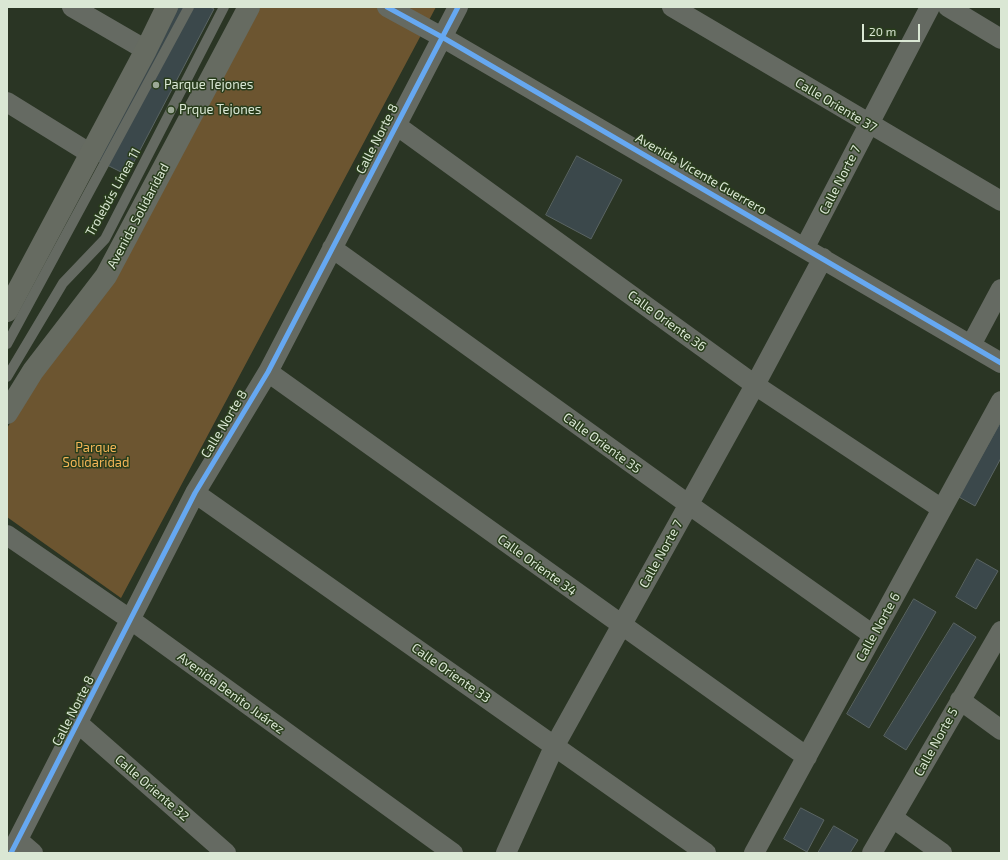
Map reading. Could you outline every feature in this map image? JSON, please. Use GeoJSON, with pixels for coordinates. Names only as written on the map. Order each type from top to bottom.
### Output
{"type":"FeatureCollection","features":[{"type":"Feature","properties":{"kind":"street"},"geometry":{"type":"LineString","coordinates":[[72,7],[146,50]]}},
{"type":"Feature","properties":{"kind":"street"},"geometry":{"type":"LineString","coordinates":[[7,311],[146,50],[167,7]]}},
{"type":"Feature","properties":{"kind":"street","name":"Avenida Solidaridad"},"geometry":{"type":"LineString","coordinates":[[7,413],[33,371],[106,276],[249,7]]}},
{"type":"Feature","properties":{"kind":"street","name":"Avenida Vicente Guerrero"},"geometry":{"type":"LineString","coordinates":[[387,7],[442,37],[805,247],[1001,363]]}},
{"type":"Feature","properties":{"kind":"street","name":"Calle Norte 8"},"geometry":{"type":"LineString","coordinates":[[15,846],[79,724],[195,493],[268,372],[458,7]]}},
{"type":"Feature","properties":{"kind":"street","name":"Calle Oriente 37"},"geometry":{"type":"LineString","coordinates":[[672,7],[1001,201]]}},
{"type":"Feature","properties":{"kind":"street","name":"Calle Norte 7"},"geometry":{"type":"LineString","coordinates":[[805,247],[930,7]]}},
{"type":"Feature","properties":{"kind":"street"},"geometry":{"type":"LineString","coordinates":[[948,7],[1001,39]]}},
{"type":"Feature","properties":{"kind":"street"},"geometry":{"type":"LineString","coordinates":[[7,102],[91,154]]}},
{"type":"Feature","properties":{"kind":"street","name":"Calle Oriente 36"},"geometry":{"type":"LineString","coordinates":[[396,125],[755,385],[942,509]]}},
{"type":"Feature","properties":{"kind":"street","name":"Calle Oriente 35"},"geometry":{"type":"LineString","coordinates":[[332,248],[873,635]]}},
{"type":"Feature","properties":{"kind":"street","name":"Calle Norte 7"},"geometry":{"type":"LineString","coordinates":[[506,853],[554,746],[755,385],[823,258]]}},
{"type":"Feature","properties":{"kind":"street"},"geometry":{"type":"LineString","coordinates":[[971,345],[1001,289]]}},
{"type":"Feature","properties":{"kind":"street","name":"Calle Oriente 34"},"geometry":{"type":"LineString","coordinates":[[268,372],[621,626],[807,757]]}},
{"type":"Feature","properties":{"kind":"street","name":"Calle Norte 6"},"geometry":{"type":"LineString","coordinates":[[754,853],[1001,401]]}},
{"type":"Feature","properties":{"kind":"street","name":"Calle Oriente 33"},"geometry":{"type":"LineString","coordinates":[[195,493],[706,853]]}},
{"type":"Feature","properties":{"kind":"street","name":"Avenida Benito Juárez"},"geometry":{"type":"LineString","coordinates":[[7,535],[131,620],[453,853]]}},
{"type":"Feature","properties":{"kind":"street","name":"Calle Norte 5"},"geometry":{"type":"LineString","coordinates":[[872,853],[894,818],[960,700],[1001,631]]}},
{"type":"Feature","properties":{"kind":"street"},"geometry":{"type":"LineString","coordinates":[[960,700],[1001,730]]}},
{"type":"Feature","properties":{"kind":"street","name":"Calle Oriente 32"},"geometry":{"type":"LineString","coordinates":[[79,724],[226,853]]}},
{"type":"Feature","properties":{"kind":"street"},"geometry":{"type":"LineString","coordinates":[[894,818],[942,853]]}},
{"type":"Feature","properties":{"kind":"street"},"geometry":{"type":"LineString","coordinates":[[15,846],[33,853]]}},
{"type":"Feature","properties":{"kind":"lane","name":"Trolebús Línea 11"},"geometry":{"type":"LineString","coordinates":[[7,344],[189,7]]}},
{"type":"Feature","properties":{"kind":"lane","name":"Trolebús Línea 11"},"geometry":{"type":"LineString","coordinates":[[7,377],[63,283],[105,239],[224,7]]}},
{"type":"Feature","properties":{"kind":"green space","name":"Parque Solidaridad"},"geometry":{"type":"Polygon","coordinates":[[[253,7],[436,7],[121,598],[7,517],[7,428],[41,377],[253,7]]]}},
{"type":"Feature","properties":{"kind":"building","name":"Parque Tejones"},"geometry":{"type":"Polygon","coordinates":[[[179,7],[210,7],[214,9],[127,175],[99,161],[179,7]]]}},
{"type":"Feature","properties":{"kind":"building"},"geometry":{"type":"Polygon","coordinates":[[[577,156],[622,180],[591,239],[546,215],[577,156]]]}},
{"type":"Feature","properties":{"kind":"building"},"geometry":{"type":"Polygon","coordinates":[[[1001,422],[1001,458],[975,506],[959,497],[1001,422]]]}},
{"type":"Feature","properties":{"kind":"building"},"geometry":{"type":"Polygon","coordinates":[[[977,559],[998,571],[976,609],[956,597],[977,559]]]}},
{"type":"Feature","properties":{"kind":"building"},"geometry":{"type":"Polygon","coordinates":[[[914,599],[936,612],[869,728],[847,714],[914,599]]]}},
{"type":"Feature","properties":{"kind":"building"},"geometry":{"type":"Polygon","coordinates":[[[954,623],[976,637],[906,750],[884,736],[954,623]]]}},
{"type":"Feature","properties":{"kind":"building"},"geometry":{"type":"Polygon","coordinates":[[[801,808],[824,820],[807,852],[784,839],[801,808]]]}},
{"type":"Feature","properties":{"kind":"building"},"geometry":{"type":"Polygon","coordinates":[[[834,826],[858,840],[850,853],[818,853],[834,826]]]}},
{"type":"Feature","properties":{"kind":"cycle path"},"geometry":{"type":"LineString","coordinates":[[387,7],[442,37],[1001,363]]}},
{"type":"Feature","properties":{"kind":"cycle path"},"geometry":{"type":"LineString","coordinates":[[11,853],[195,493],[268,372],[458,7]]}},
{"type":"Feature","properties":{"kind":"place","name":"Parque Tejones"},"geometry":{"type":"Point","coordinates":[156,85]}},
{"type":"Feature","properties":{"kind":"place","name":"Prque Tejones"},"geometry":{"type":"Point","coordinates":[171,110]}}]}
